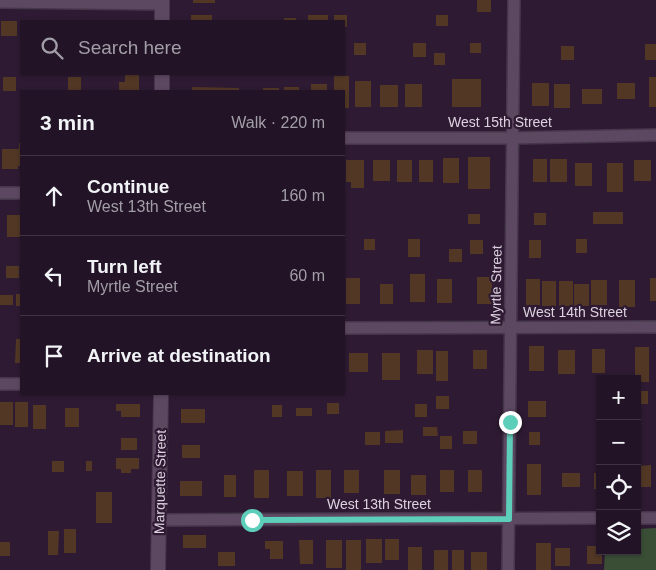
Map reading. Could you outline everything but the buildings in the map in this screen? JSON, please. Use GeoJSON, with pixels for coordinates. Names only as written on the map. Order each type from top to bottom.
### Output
{"type":"FeatureCollection","features":[{"type":"Feature","properties":{"kind":"street","name":"Myrtle Street"},"geometry":{"type":"LineString","coordinates":[[508,570],[514,0]]}},
{"type":"Feature","properties":{"kind":"street"},"geometry":{"type":"LineString","coordinates":[[0,2],[162,2],[162,20]]}},
{"type":"Feature","properties":{"kind":"street"},"geometry":{"type":"LineString","coordinates":[[162,75],[162,90]]}},
{"type":"Feature","properties":{"kind":"street","name":"West 15th Street"},"geometry":{"type":"LineString","coordinates":[[345,138],[513,138],[656,135]]}},
{"type":"Feature","properties":{"kind":"street"},"geometry":{"type":"LineString","coordinates":[[0,192],[20,193]]}},
{"type":"Feature","properties":{"kind":"street","name":"West 14th Street"},"geometry":{"type":"LineString","coordinates":[[345,328],[656,327]]}},
{"type":"Feature","properties":{"kind":"street"},"geometry":{"type":"LineString","coordinates":[[0,384],[20,384]]}},
{"type":"Feature","properties":{"kind":"street","name":"Marquette Street"},"geometry":{"type":"LineString","coordinates":[[158,570],[161,395]]}},
{"type":"Feature","properties":{"kind":"street","name":"West 13th Street"},"geometry":{"type":"LineString","coordinates":[[159,520],[596,518]]}},
{"type":"Feature","properties":{"kind":"street"},"geometry":{"type":"LineString","coordinates":[[641,518],[656,518]]}},
{"type":"Feature","properties":{"kind":"green space"},"geometry":{"type":"Polygon","coordinates":[[[656,528],[656,570],[604,570],[605,555],[641,555],[641,529],[656,528]]]}},
{"type":"Feature","properties":{"kind":"route"},"geometry":{"type":"LineString","coordinates":[[252,520],[509,519],[510,422]]}}]}
